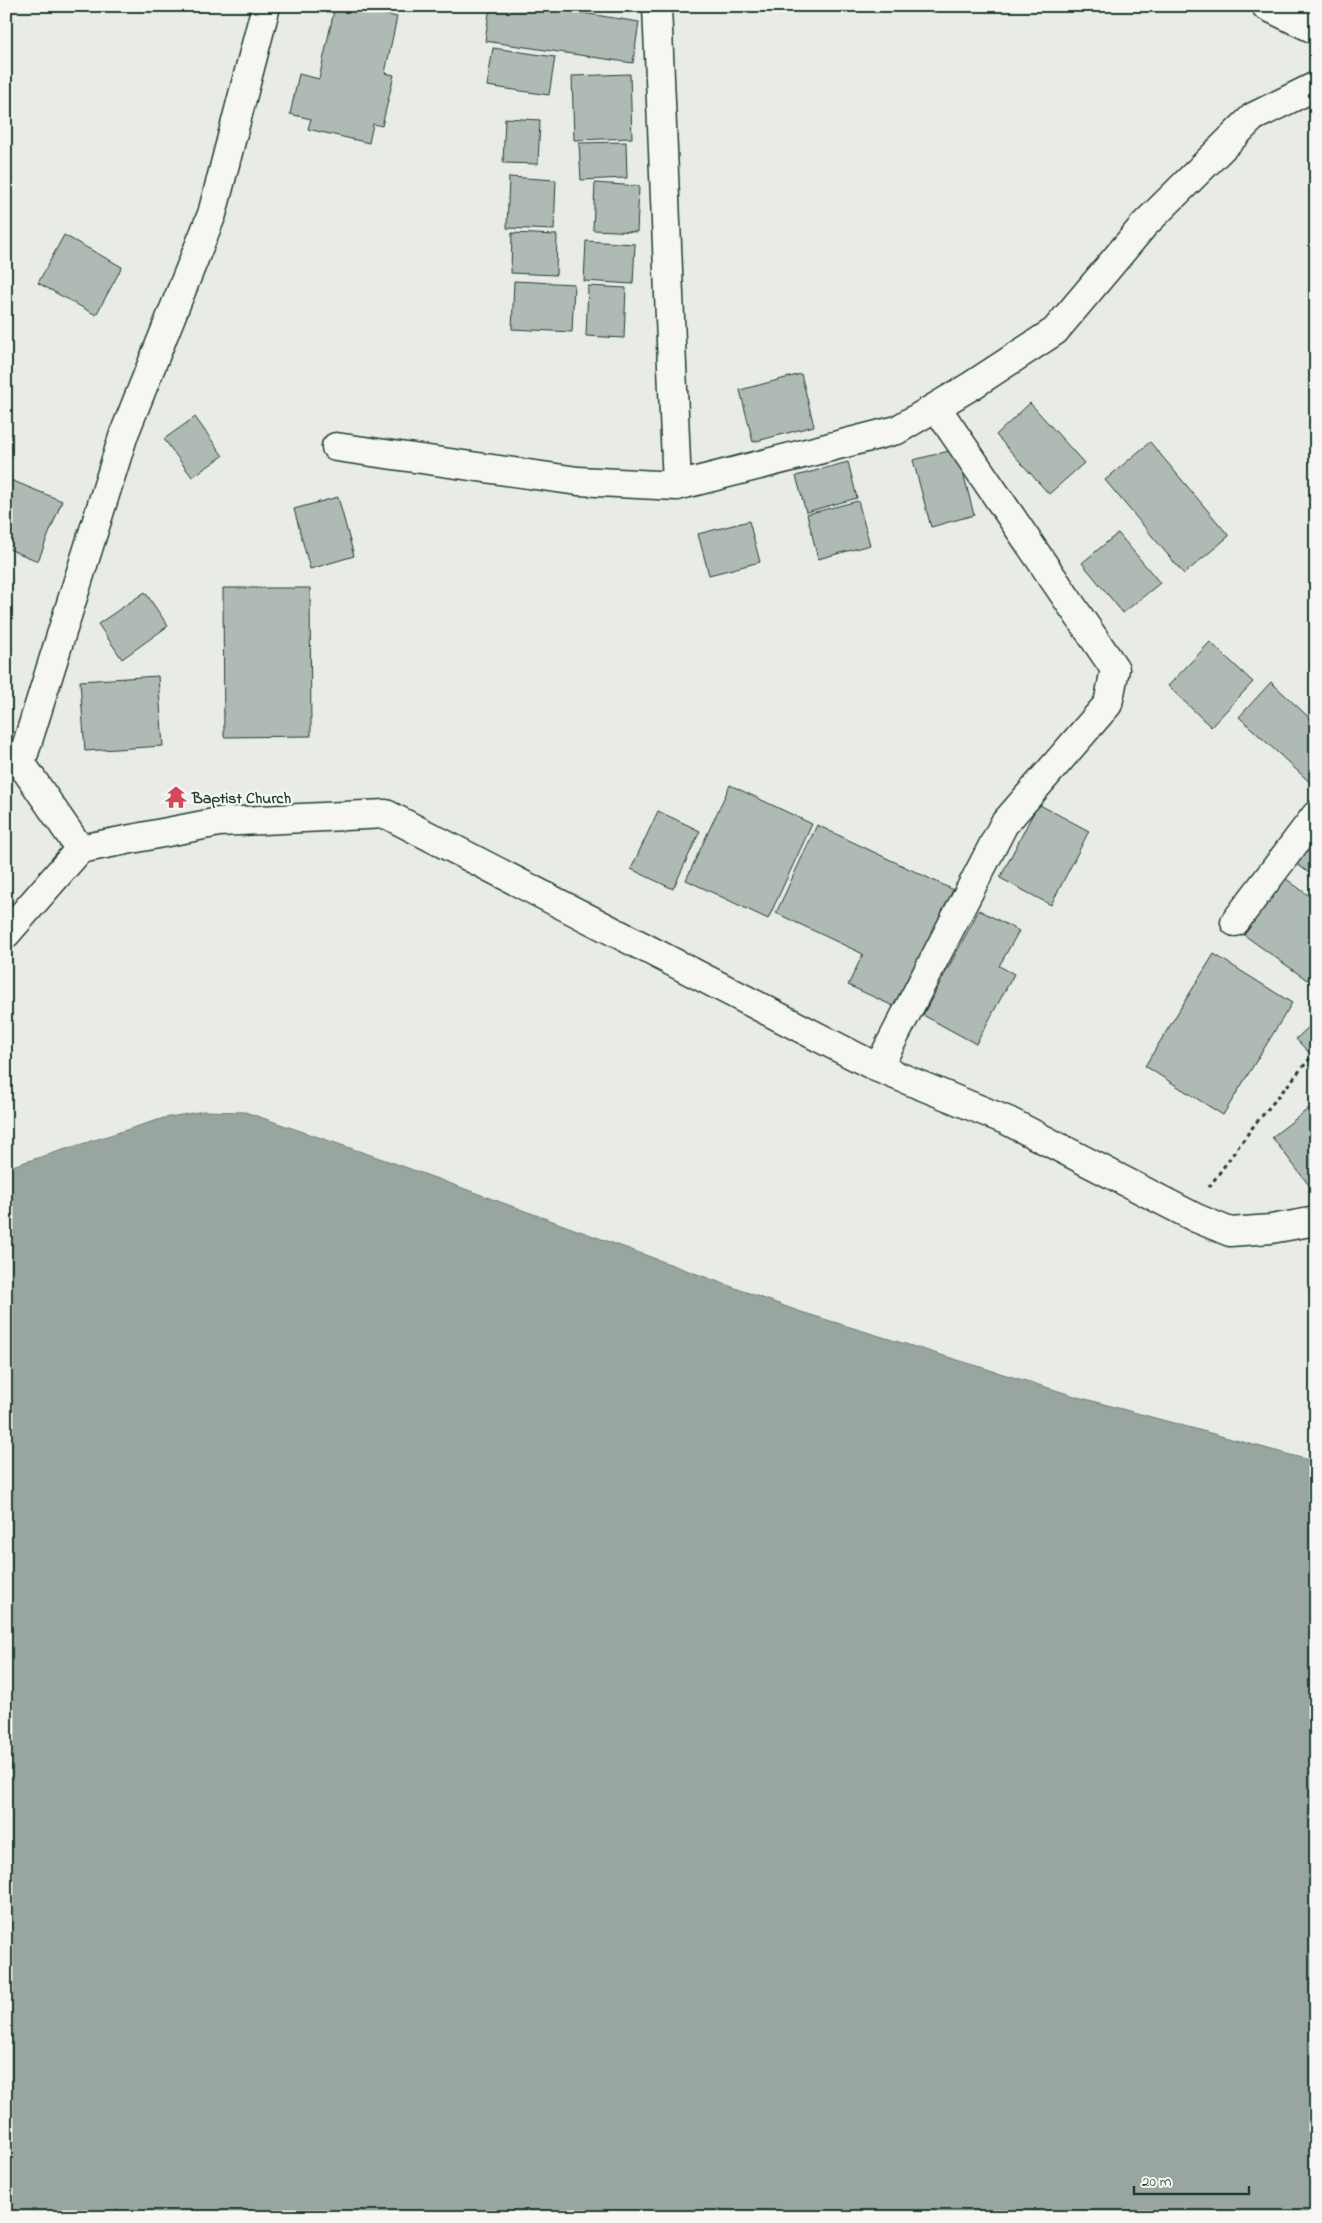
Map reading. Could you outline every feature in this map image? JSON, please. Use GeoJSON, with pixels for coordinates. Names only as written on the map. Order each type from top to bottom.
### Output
{"type":"FeatureCollection","features":[{"type":"Feature","properties":{"kind":"street"},"geometry":{"type":"LineString","coordinates":[[80,849],[21,763],[124,434],[212,214],[266,6]]}},
{"type":"Feature","properties":{"kind":"street"},"geometry":{"type":"LineString","coordinates":[[657,6],[678,486]]}},
{"type":"Feature","properties":{"kind":"street"},"geometry":{"type":"LineString","coordinates":[[1266,6],[1316,30]]}},
{"type":"Feature","properties":{"kind":"street"},"geometry":{"type":"LineString","coordinates":[[336,447],[578,481],[678,486],[897,430],[1055,331],[1144,225],[1253,117],[1316,86]]}},
{"type":"Feature","properties":{"kind":"street"},"geometry":{"type":"LineString","coordinates":[[878,1068],[1004,824],[1108,704],[1115,670],[936,407]]}},
{"type":"Feature","properties":{"kind":"street"},"geometry":{"type":"LineString","coordinates":[[6,934],[80,849],[219,822],[386,814],[878,1068],[1008,1121],[1196,1218],[1230,1232],[1271,1229],[1316,1221]]}},
{"type":"Feature","properties":{"kind":"street"},"geometry":{"type":"LineString","coordinates":[[1235,922],[1316,815]]}},
{"type":"Feature","properties":{"kind":"path"},"geometry":{"type":"LineString","coordinates":[[1196,1218],[1209,1188],[1252,1128],[1312,1056]]}},
{"type":"Feature","properties":{"kind":"shaded area"},"geometry":{"type":"Polygon","coordinates":[[[204,1111],[245,1112],[394,1163],[798,1311],[1078,1397],[1316,1462],[1316,2217],[6,2217],[6,1168],[164,1118],[204,1111]]]}},
{"type":"Feature","properties":{"kind":"building"},"geometry":{"type":"Polygon","coordinates":[[[335,6],[348,6],[397,17],[385,73],[394,75],[382,126],[373,124],[369,143],[308,129],[311,119],[290,114],[299,74],[319,79],[335,6]]]}},
{"type":"Feature","properties":{"kind":"building"},"geometry":{"type":"Polygon","coordinates":[[[490,6],[539,6],[639,22],[633,63],[485,41],[490,6]]]}},
{"type":"Feature","properties":{"kind":"building"},"geometry":{"type":"Polygon","coordinates":[[[493,48],[555,57],[549,95],[487,86],[493,48]]]}},
{"type":"Feature","properties":{"kind":"building"},"geometry":{"type":"Polygon","coordinates":[[[630,74],[632,138],[574,140],[572,76],[630,74]]]}},
{"type":"Feature","properties":{"kind":"building"},"geometry":{"type":"Polygon","coordinates":[[[505,118],[540,120],[538,164],[503,163],[505,118]]]}},
{"type":"Feature","properties":{"kind":"building"},"geometry":{"type":"Polygon","coordinates":[[[626,142],[627,178],[581,180],[579,143],[626,142]]]}},
{"type":"Feature","properties":{"kind":"building"},"geometry":{"type":"Polygon","coordinates":[[[509,177],[556,180],[554,230],[507,228],[509,177]]]}},
{"type":"Feature","properties":{"kind":"building"},"geometry":{"type":"Polygon","coordinates":[[[595,183],[639,186],[637,232],[593,230],[595,183]]]}},
{"type":"Feature","properties":{"kind":"building"},"geometry":{"type":"Polygon","coordinates":[[[512,233],[557,235],[556,275],[511,273],[512,233]]]}},
{"type":"Feature","properties":{"kind":"building"},"geometry":{"type":"Polygon","coordinates":[[[64,235],[122,267],[96,315],[38,283],[64,235]]]}},
{"type":"Feature","properties":{"kind":"building"},"geometry":{"type":"Polygon","coordinates":[[[586,241],[635,244],[633,284],[584,281],[586,241]]]}},
{"type":"Feature","properties":{"kind":"building"},"geometry":{"type":"Polygon","coordinates":[[[514,281],[574,284],[572,332],[512,329],[514,281]]]}},
{"type":"Feature","properties":{"kind":"building"},"geometry":{"type":"Polygon","coordinates":[[[588,286],[626,288],[624,338],[586,336],[588,286]]]}},
{"type":"Feature","properties":{"kind":"building"},"geometry":{"type":"Polygon","coordinates":[[[801,374],[814,426],[753,442],[740,390],[801,374]]]}},
{"type":"Feature","properties":{"kind":"building"},"geometry":{"type":"Polygon","coordinates":[[[1030,403],[1084,463],[1049,494],[996,435],[1030,403]]]}},
{"type":"Feature","properties":{"kind":"building"},"geometry":{"type":"Polygon","coordinates":[[[195,417],[223,456],[192,477],[164,439],[195,417]]]}},
{"type":"Feature","properties":{"kind":"building"},"geometry":{"type":"Polygon","coordinates":[[[1150,442],[1229,536],[1184,574],[1105,480],[1150,442]]]}},
{"type":"Feature","properties":{"kind":"building"},"geometry":{"type":"Polygon","coordinates":[[[957,449],[974,515],[931,527],[913,460],[957,449]]]}},
{"type":"Feature","properties":{"kind":"building"},"geometry":{"type":"Polygon","coordinates":[[[848,462],[857,498],[806,512],[796,476],[848,462]]]}},
{"type":"Feature","properties":{"kind":"building"},"geometry":{"type":"Polygon","coordinates":[[[6,478],[62,501],[38,561],[6,548],[6,478]]]}},
{"type":"Feature","properties":{"kind":"building"},"geometry":{"type":"Polygon","coordinates":[[[338,497],[354,556],[310,569],[294,509],[338,497]]]}},
{"type":"Feature","properties":{"kind":"building"},"geometry":{"type":"Polygon","coordinates":[[[858,501],[870,545],[818,559],[807,514],[858,501]]]}},
{"type":"Feature","properties":{"kind":"building"},"geometry":{"type":"Polygon","coordinates":[[[749,521],[760,562],[709,575],[698,534],[749,521]]]}},
{"type":"Feature","properties":{"kind":"building"},"geometry":{"type":"Polygon","coordinates":[[[1118,533],[1160,583],[1123,613],[1082,563],[1118,533]]]}},
{"type":"Feature","properties":{"kind":"building"},"geometry":{"type":"Polygon","coordinates":[[[223,588],[310,588],[311,736],[224,737],[223,588]]]}},
{"type":"Feature","properties":{"kind":"building"},"geometry":{"type":"Polygon","coordinates":[[[145,592],[168,626],[122,659],[98,624],[145,592]]]}},
{"type":"Feature","properties":{"kind":"building"},"geometry":{"type":"Polygon","coordinates":[[[1210,642],[1253,682],[1211,727],[1168,686],[1210,642]]]}},
{"type":"Feature","properties":{"kind":"building"},"geometry":{"type":"Polygon","coordinates":[[[158,676],[163,746],[85,751],[80,681],[158,676]]]}},
{"type":"Feature","properties":{"kind":"building"},"geometry":{"type":"Polygon","coordinates":[[[1271,682],[1316,724],[1316,788],[1239,717],[1271,682]]]}},
{"type":"Feature","properties":{"kind":"building"},"geometry":{"type":"Polygon","coordinates":[[[730,785],[812,824],[768,919],[686,880],[730,785]]]}},
{"type":"Feature","properties":{"kind":"building"},"geometry":{"type":"Polygon","coordinates":[[[1038,804],[1089,831],[1051,905],[1000,878],[1038,804]]]}},
{"type":"Feature","properties":{"kind":"building"},"geometry":{"type":"Polygon","coordinates":[[[658,811],[700,831],[673,889],[631,869],[658,811]]]}},
{"type":"Feature","properties":{"kind":"building"},"geometry":{"type":"Polygon","coordinates":[[[817,825],[960,893],[904,1011],[848,985],[863,954],[776,913],[817,825]]]}},
{"type":"Feature","properties":{"kind":"building"},"geometry":{"type":"Polygon","coordinates":[[[1316,833],[1316,878],[1294,862],[1316,833]]]}},
{"type":"Feature","properties":{"kind":"building"},"geometry":{"type":"Polygon","coordinates":[[[1285,878],[1316,901],[1316,968],[1307,980],[1244,935],[1285,878]]]}},
{"type":"Feature","properties":{"kind":"building"},"geometry":{"type":"Polygon","coordinates":[[[979,910],[1019,931],[999,966],[1014,974],[976,1044],[923,1015],[979,910]]]}},
{"type":"Feature","properties":{"kind":"building"},"geometry":{"type":"Polygon","coordinates":[[[1214,954],[1292,1003],[1223,1115],[1145,1066],[1214,954]]]}},
{"type":"Feature","properties":{"kind":"building"},"geometry":{"type":"Polygon","coordinates":[[[1316,1020],[1316,1060],[1296,1039],[1316,1020]]]}},
{"type":"Feature","properties":{"kind":"building"},"geometry":{"type":"Polygon","coordinates":[[[1316,1103],[1316,1193],[1315,1193],[1272,1137],[1316,1103]]]}},
{"type":"Feature","properties":{"kind":"place","name":"Baptist Church"},"geometry":{"type":"Point","coordinates":[176,797]}}]}
